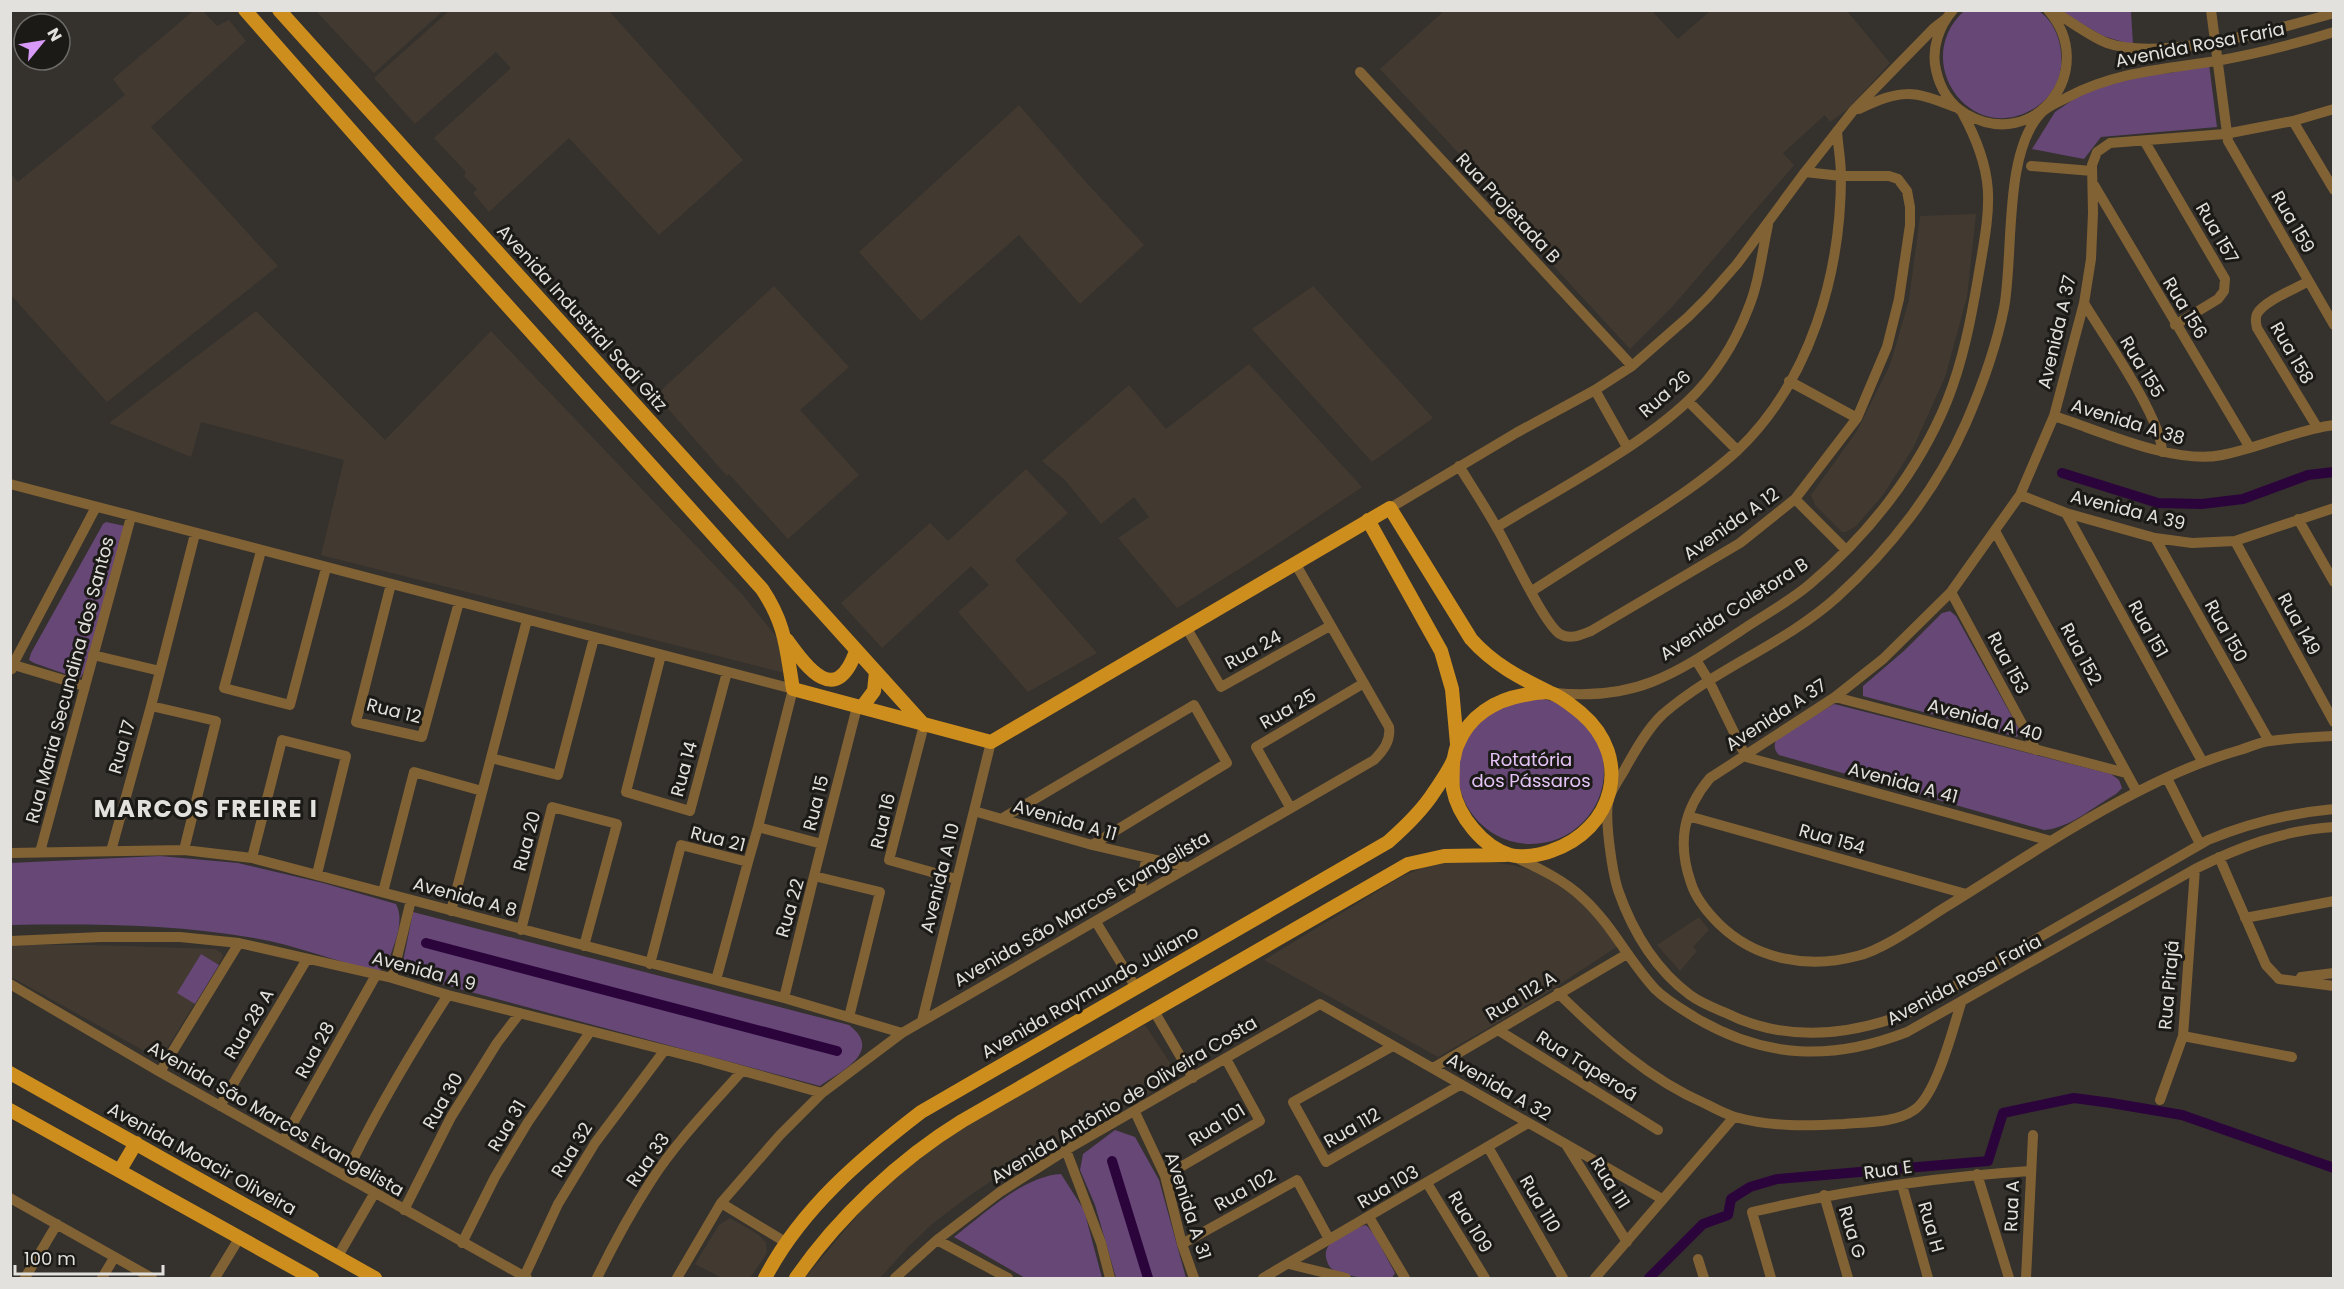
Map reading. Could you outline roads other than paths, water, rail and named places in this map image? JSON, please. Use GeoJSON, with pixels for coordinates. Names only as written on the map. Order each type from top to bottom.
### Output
{"type":"FeatureCollection","features":[{"type":"Feature","properties":{"kind":"main road","name":"Avenida Industrial Sadi Gitz"},"geometry":{"type":"LineString","coordinates":[[279,10],[924,725]]}},
{"type":"Feature","properties":{"kind":"main road"},"geometry":{"type":"LineString","coordinates":[[249,12],[399,185],[762,589],[772,604],[786,638],[808,669],[822,678],[843,674],[852,662],[856,651]]}},
{"type":"Feature","properties":{"kind":"main road"},"geometry":{"type":"LineString","coordinates":[[786,638],[793,689],[991,742],[1390,508]]}},
{"type":"Feature","properties":{"kind":"main road","name":"Avenida Coletora B"},"geometry":{"type":"LineString","coordinates":[[1390,508],[1471,639],[1482,652],[1514,675],[1549,692]]}},
{"type":"Feature","properties":{"kind":"main road"},"geometry":{"type":"LineString","coordinates":[[1368,520],[1441,651],[1452,689],[1457,744],[1453,762],[1453,788],[1461,812],[1477,833],[1493,846],[1511,855]]}},
{"type":"Feature","properties":{"kind":"main road"},"geometry":{"type":"LineString","coordinates":[[859,707],[874,691],[876,672]]}},
{"type":"Feature","properties":{"kind":"main road"},"geometry":{"type":"LineString","coordinates":[[796,1278],[863,1199],[928,1142],[1033,1079],[1408,864],[1444,856],[1544,854],[1569,845],[1589,830],[1608,800],[1611,773],[1609,755],[1602,738],[1590,720],[1573,706],[1549,692],[1509,698],[1492,705],[1472,722],[1457,744]]}},
{"type":"Feature","properties":{"kind":"main road","name":"Avenida Raymundo Juliano"},"geometry":{"type":"LineString","coordinates":[[765,1278],[787,1243],[826,1194],[865,1156],[921,1112],[1388,842],[1414,818],[1453,762]]}},
{"type":"Feature","properties":{"kind":"main road","name":"Avenida Moacir Oliveira"},"geometry":{"type":"LineString","coordinates":[[10,1073],[375,1278]]}},
{"type":"Feature","properties":{"kind":"main road"},"geometry":{"type":"LineString","coordinates":[[10,1110],[312,1278]]}},
{"type":"Feature","properties":{"kind":"main road"},"geometry":{"type":"LineString","coordinates":[[120,1170],[136,1143]]}},
{"type":"Feature","properties":{"kind":"street","name":"Avenida Rosa Faria"},"geometry":{"type":"LineString","coordinates":[[2050,10],[2106,43],[2130,48],[2159,48],[2214,42],[2334,13]]}},
{"type":"Feature","properties":{"kind":"street"},"geometry":{"type":"LineString","coordinates":[[1608,800],[1638,747],[1662,716],[1709,681],[1778,640],[1834,600],[1874,561],[1923,499],[1950,458],[1982,382],[2004,307],[2010,260],[2013,188],[2024,140],[2043,110],[2058,93],[2064,79],[2067,48],[2063,33],[2050,10]]}},
{"type":"Feature","properties":{"kind":"street"},"geometry":{"type":"LineString","coordinates":[[2211,10],[2225,134]]}},
{"type":"Feature","properties":{"kind":"street"},"geometry":{"type":"LineString","coordinates":[[1390,508],[1595,390],[1632,366],[1708,297],[1737,264],[1804,172],[1853,111],[1951,13]]}},
{"type":"Feature","properties":{"kind":"street","name":"Avenida Coletora B"},"geometry":{"type":"LineString","coordinates":[[1549,692],[1578,695],[1606,694],[1632,689],[1658,680],[1696,660],[1809,585],[1881,512],[1917,461],[1947,400],[1970,326],[1988,217],[1989,187],[1986,166],[1979,146],[1959,110],[1942,88],[1934,64],[1937,40],[1951,13]]}},
{"type":"Feature","properties":{"kind":"street","name":"Avenida Rosa Faria"},"geometry":{"type":"LineString","coordinates":[[1853,111],[1882,98],[1899,93],[1914,93],[1981,121],[2002,125],[2031,118],[2096,84],[2123,75],[2265,51],[2334,32]]}},
{"type":"Feature","properties":{"kind":"street","name":"Rua Projetada B"},"geometry":{"type":"LineString","coordinates":[[1360,72],[1632,366]]}},
{"type":"Feature","properties":{"kind":"street"},"geometry":{"type":"LineString","coordinates":[[2031,166],[2092,171],[2094,156],[2103,146],[2116,142],[2145,142],[2225,134],[2293,121],[2334,109]]}},
{"type":"Feature","properties":{"kind":"street"},"geometry":{"type":"LineString","coordinates":[[2293,121],[2334,190]]}},
{"type":"Feature","properties":{"kind":"street"},"geometry":{"type":"LineString","coordinates":[[1532,591],[1694,487],[1756,431],[1804,355],[1827,291],[1836,253],[1841,176],[1837,131]]}},
{"type":"Feature","properties":{"kind":"street","name":"Rua 159"},"geometry":{"type":"LineString","coordinates":[[2225,134],[2307,282],[2330,311],[2334,325]]}},
{"type":"Feature","properties":{"kind":"street","name":"Rua 157"},"geometry":{"type":"LineString","coordinates":[[2145,142],[2225,279],[2224,291],[2218,299],[2175,325]]}},
{"type":"Feature","properties":{"kind":"street","name":"Avenida A 37"},"geometry":{"type":"LineString","coordinates":[[2092,171],[2091,259],[2084,303],[2054,416],[2020,495],[1951,592],[1883,659],[1835,697],[1746,757],[1723,768],[1699,791],[1684,829],[1683,848],[1686,868],[1693,889],[1706,912],[1727,933],[1753,950],[1789,961],[1824,962],[1860,956],[1896,937],[2051,840],[2137,792],[2202,761],[2269,741],[2334,735]]}},
{"type":"Feature","properties":{"kind":"street","name":"Avenida A 12"},"geometry":{"type":"LineString","coordinates":[[1460,466],[1497,527],[1547,620],[1560,634],[1569,637],[1579,636],[1710,562],[1740,543],[1796,499],[1857,418],[1887,347],[1899,299],[1910,225],[1910,207],[1906,191],[1898,179],[1889,176],[1841,176],[1804,172]]}},
{"type":"Feature","properties":{"kind":"street","name":"Rua 156"},"geometry":{"type":"LineString","coordinates":[[2093,184],[2250,448]]}},
{"type":"Feature","properties":{"kind":"street","name":"Rua 26"},"geometry":{"type":"LineString","coordinates":[[1497,527],[1628,447],[1688,401],[1715,370],[1735,338],[1749,308],[1769,219]]}},
{"type":"Feature","properties":{"kind":"street","name":"Rua 158"},"geometry":{"type":"LineString","coordinates":[[2307,282],[2263,307],[2257,314],[2256,328],[2317,428]]}},
{"type":"Feature","properties":{"kind":"street","name":"Rua 155"},"geometry":{"type":"LineString","coordinates":[[2084,303],[2148,408],[2162,440],[2162,452]]}},
{"type":"Feature","properties":{"kind":"street"},"geometry":{"type":"LineString","coordinates":[[1789,381],[1857,418]]}},
{"type":"Feature","properties":{"kind":"street"},"geometry":{"type":"LineString","coordinates":[[1595,390],[1628,447]]}},
{"type":"Feature","properties":{"kind":"street"},"geometry":{"type":"LineString","coordinates":[[1688,401],[1737,450]]}},
{"type":"Feature","properties":{"kind":"street","name":"Avenida A 38"},"geometry":{"type":"LineString","coordinates":[[2054,416],[2162,452],[2199,458],[2221,456],[2334,425]]}},
{"type":"Feature","properties":{"kind":"street"},"geometry":{"type":"LineString","coordinates":[[12,488],[96,507],[793,689],[748,862]]}},
{"type":"Feature","properties":{"kind":"street","name":"Avenida A 39"},"geometry":{"type":"LineString","coordinates":[[2020,495],[2066,513],[2156,538],[2192,543],[2235,541],[2334,508]]}},
{"type":"Feature","properties":{"kind":"street"},"geometry":{"type":"LineString","coordinates":[[1796,499],[1846,550]]}},
{"type":"Feature","properties":{"kind":"street"},"geometry":{"type":"LineString","coordinates":[[10,677],[12,668],[96,507]]}},
{"type":"Feature","properties":{"kind":"street","name":"Rua 151"},"geometry":{"type":"LineString","coordinates":[[2066,513],[2202,761]]}},
{"type":"Feature","properties":{"kind":"street","name":"Rua Maria Secundina dos Santos"},"geometry":{"type":"LineString","coordinates":[[40,852],[131,517]]}},
{"type":"Feature","properties":{"kind":"street"},"geometry":{"type":"LineString","coordinates":[[2298,519],[2334,582]]}},
{"type":"Feature","properties":{"kind":"street","name":"Rua 152"},"geometry":{"type":"LineString","coordinates":[[1995,531],[2137,792]]}},
{"type":"Feature","properties":{"kind":"street"},"geometry":{"type":"LineString","coordinates":[[151,706],[195,534]]}},
{"type":"Feature","properties":{"kind":"street","name":"Rua 150"},"geometry":{"type":"LineString","coordinates":[[2156,538],[2269,741]]}},
{"type":"Feature","properties":{"kind":"street","name":"Rua 149"},"geometry":{"type":"LineString","coordinates":[[2235,541],[2334,722]]}},
{"type":"Feature","properties":{"kind":"street"},"geometry":{"type":"LineString","coordinates":[[261,551],[224,688],[290,705],[326,568]]}},
{"type":"Feature","properties":{"kind":"street","name":"Avenida São Marcos Evangelista"},"geometry":{"type":"LineString","coordinates":[[677,1278],[721,1203],[780,1135],[822,1093],[902,1033],[1374,760],[1382,752],[1389,739],[1390,730],[1295,563]]}},
{"type":"Feature","properties":{"kind":"street","name":"Rua 12"},"geometry":{"type":"LineString","coordinates":[[391,584],[356,722],[422,737],[459,602]]}},
{"type":"Feature","properties":{"kind":"street","name":"Rua 153"},"geometry":{"type":"LineString","coordinates":[[1951,592],[2036,750]]}},
{"type":"Feature","properties":{"kind":"street"},"geometry":{"type":"LineString","coordinates":[[451,911],[527,620]]}},
{"type":"Feature","properties":{"kind":"street","name":"Rua 24"},"geometry":{"type":"LineString","coordinates":[[1186,627],[1221,687],[1330,626]]}},
{"type":"Feature","properties":{"kind":"street"},"geometry":{"type":"LineString","coordinates":[[491,758],[558,775],[594,638]]}},
{"type":"Feature","properties":{"kind":"street"},"geometry":{"type":"LineString","coordinates":[[93,655],[160,671]]}},
{"type":"Feature","properties":{"kind":"street","name":"Rua 14"},"geometry":{"type":"LineString","coordinates":[[662,655],[626,792],[690,811],[727,672]]}},
{"type":"Feature","properties":{"kind":"street"},"geometry":{"type":"LineString","coordinates":[[1696,660],[1709,681],[1746,757]]}},
{"type":"Feature","properties":{"kind":"street"},"geometry":{"type":"LineString","coordinates":[[12,668],[84,686]]}},
{"type":"Feature","properties":{"kind":"street","name":"Rua 25"},"geometry":{"type":"LineString","coordinates":[[1290,807],[1256,747],[1364,684]]}},
{"type":"Feature","properties":{"kind":"street","name":"Avenida A 40"},"geometry":{"type":"LineString","coordinates":[[1835,697],[2126,773]]}},
{"type":"Feature","properties":{"kind":"street"},"geometry":{"type":"LineString","coordinates":[[1001,819],[1194,705],[1227,763],[1092,845]]}},
{"type":"Feature","properties":{"kind":"street","name":"Rua 17"},"geometry":{"type":"LineString","coordinates":[[111,851],[151,706],[216,721],[184,850]]}},
{"type":"Feature","properties":{"kind":"street","name":"Rua 15"},"geometry":{"type":"LineString","coordinates":[[758,827],[822,844],[859,707]]}},
{"type":"Feature","properties":{"kind":"street","name":"Rua 16"},"geometry":{"type":"LineString","coordinates":[[924,725],[889,860],[956,879]]}},
{"type":"Feature","properties":{"kind":"street"},"geometry":{"type":"LineString","coordinates":[[252,858],[282,740],[346,756],[317,874]]}},
{"type":"Feature","properties":{"kind":"street","name":"Avenida A 10"},"geometry":{"type":"LineString","coordinates":[[922,1021],[991,742]]}},
{"type":"Feature","properties":{"kind":"street","name":"Avenida A 41"},"geometry":{"type":"LineString","coordinates":[[1746,757],[2051,840]]}},
{"type":"Feature","properties":{"kind":"street"},"geometry":{"type":"LineString","coordinates":[[383,892],[414,772],[482,791]]}},
{"type":"Feature","properties":{"kind":"street"},"geometry":{"type":"LineString","coordinates":[[2167,778],[2200,844]]}},
{"type":"Feature","properties":{"kind":"street","name":"Avenida Rosa Faria"},"geometry":{"type":"LineString","coordinates":[[1608,800],[1609,837],[1615,881],[1626,911],[1648,952],[1673,980],[1692,997],[1733,1017],[1761,1026],[1800,1033],[1824,1034],[1866,1028],[1906,1014],[2200,844],[2259,821],[2334,809]]}},
{"type":"Feature","properties":{"kind":"street","name":"Rua 20"},"geometry":{"type":"LineString","coordinates":[[521,930],[552,807],[617,824],[584,946]]}},
{"type":"Feature","properties":{"kind":"street","name":"Avenida A 11"},"geometry":{"type":"LineString","coordinates":[[974,811],[1092,845],[1187,867]]}},
{"type":"Feature","properties":{"kind":"street","name":"Rua 154"},"geometry":{"type":"LineString","coordinates":[[1688,816],[1966,894]]}},
{"type":"Feature","properties":{"kind":"street","name":"Avenida Rosa Faria"},"geometry":{"type":"LineString","coordinates":[[1511,855],[1545,871],[1586,900],[1657,991],[1676,1006],[1728,1035],[1757,1045],[1780,1050],[1827,1051],[1856,1049],[1907,1032],[2219,857],[2267,839],[2334,827]]}},
{"type":"Feature","properties":{"kind":"street"},"geometry":{"type":"LineString","coordinates":[[814,876],[822,844]]}},
{"type":"Feature","properties":{"kind":"street","name":"Rua 21"},"geometry":{"type":"LineString","coordinates":[[650,964],[681,845],[748,862],[716,980]]}},
{"type":"Feature","properties":{"kind":"street","name":"Avenida A 8"},"geometry":{"type":"LineString","coordinates":[[10,853],[184,850],[252,858],[784,998],[902,1033]]}},
{"type":"Feature","properties":{"kind":"street"},"geometry":{"type":"LineString","coordinates":[[2181,855],[2192,871]]}},
{"type":"Feature","properties":{"kind":"street"},"geometry":{"type":"LineString","coordinates":[[2219,857],[2266,965],[2279,979],[2334,973]]}},
{"type":"Feature","properties":{"kind":"street"},"geometry":{"type":"LineString","coordinates":[[1140,894],[1146,859]]}},
{"type":"Feature","properties":{"kind":"street","name":"Rua Pirajá"},"geometry":{"type":"LineString","coordinates":[[2160,1100],[2182,1036],[2192,871]]}},
{"type":"Feature","properties":{"kind":"street","name":"Rua 22"},"geometry":{"type":"LineString","coordinates":[[784,998],[814,876],[880,892],[849,1017]]}},
{"type":"Feature","properties":{"kind":"street"},"geometry":{"type":"LineString","coordinates":[[392,978],[411,900]]}},
{"type":"Feature","properties":{"kind":"street"},"geometry":{"type":"LineString","coordinates":[[2245,918],[2334,901]]}},
{"type":"Feature","properties":{"kind":"street"},"geometry":{"type":"LineString","coordinates":[[1096,922],[1135,987]]}},
{"type":"Feature","properties":{"kind":"street","name":"Avenida A 9"},"geometry":{"type":"LineString","coordinates":[[10,941],[101,937],[180,937],[239,944],[392,978],[448,995],[822,1093]]}},
{"type":"Feature","properties":{"kind":"street"},"geometry":{"type":"LineString","coordinates":[[160,1072],[239,944]]}},
{"type":"Feature","properties":{"kind":"street"},"geometry":{"type":"LineString","coordinates":[[2013,952],[2022,968]]}},
{"type":"Feature","properties":{"kind":"street","name":"Rua 112 A"},"geometry":{"type":"LineString","coordinates":[[1433,1068],[1627,954]]}},
{"type":"Feature","properties":{"kind":"street","name":"Rua 28 A"},"geometry":{"type":"LineString","coordinates":[[220,1106],[307,959]]}},
{"type":"Feature","properties":{"kind":"street","name":"Rua 28"},"geometry":{"type":"LineString","coordinates":[[283,1142],[376,975]]}},
{"type":"Feature","properties":{"kind":"street"},"geometry":{"type":"LineString","coordinates":[[2287,978],[2334,986]]}},
{"type":"Feature","properties":{"kind":"street","name":"Avenida São Marcos Evangelista"},"geometry":{"type":"LineString","coordinates":[[10,984],[374,1194],[526,1278]]}},
{"type":"Feature","properties":{"kind":"street"},"geometry":{"type":"LineString","coordinates":[[1558,993],[1598,1033],[1650,1074],[1693,1098],[1734,1117],[1769,1124],[1808,1126],[1860,1123],[1896,1117],[1914,1110],[1925,1099],[1934,1082],[1961,1003]]}},
{"type":"Feature","properties":{"kind":"street"},"geometry":{"type":"LineString","coordinates":[[345,1176],[372,1120],[408,1056],[448,995]]}},
{"type":"Feature","properties":{"kind":"street","name":"Avenida A 32"},"geometry":{"type":"LineString","coordinates":[[1320,1004],[1662,1199]]}},
{"type":"Feature","properties":{"kind":"street","name":"Avenida Antônio de Oliveira Costa"},"geometry":{"type":"LineString","coordinates":[[895,1278],[938,1240],[1000,1192],[1066,1150],[1320,1004]]}},
{"type":"Feature","properties":{"kind":"street"},"geometry":{"type":"LineString","coordinates":[[1154,1011],[1193,1078]]}},
{"type":"Feature","properties":{"kind":"street","name":"Rua 30"},"geometry":{"type":"LineString","coordinates":[[404,1210],[451,1117],[497,1043],[520,1013]]}},
{"type":"Feature","properties":{"kind":"street","name":"Rua Taperoá"},"geometry":{"type":"LineString","coordinates":[[1498,1030],[1658,1130]]}},
{"type":"Feature","properties":{"kind":"street","name":"Rua 31"},"geometry":{"type":"LineString","coordinates":[[462,1243],[495,1177],[528,1122],[590,1032]]}},
{"type":"Feature","properties":{"kind":"street"},"geometry":{"type":"LineString","coordinates":[[2182,1036],[2292,1057]]}},
{"type":"Feature","properties":{"kind":"street","name":"Rua 112"},"geometry":{"type":"LineString","coordinates":[[1393,1046],[1293,1102],[1326,1162],[1460,1084]]}},
{"type":"Feature","properties":{"kind":"street","name":"Rua 32"},"geometry":{"type":"LineString","coordinates":[[526,1278],[558,1204],[596,1143],[664,1051]]}},
{"type":"Feature","properties":{"kind":"street","name":"Rua 101"},"geometry":{"type":"LineString","coordinates":[[1165,1176],[1260,1121],[1226,1059]]}},
{"type":"Feature","properties":{"kind":"street","name":"Rua 33"},"geometry":{"type":"LineString","coordinates":[[597,1278],[651,1181],[681,1140],[742,1071]]}},
{"type":"Feature","properties":{"kind":"street","name":"Avenida A 31"},"geometry":{"type":"LineString","coordinates":[[1134,1112],[1165,1176],[1182,1244],[1194,1278]]}},
{"type":"Feature","properties":{"kind":"street"},"geometry":{"type":"LineString","coordinates":[[1595,1278],[1734,1117]]}},
{"type":"Feature","properties":{"kind":"street","name":"Rua 103"},"geometry":{"type":"LineString","coordinates":[[1263,1278],[1528,1122]]}},
{"type":"Feature","properties":{"kind":"street","name":"Rua A"},"geometry":{"type":"LineString","coordinates":[[2026,1278],[2033,1135]]}},
{"type":"Feature","properties":{"kind":"street","name":"Rua 111"},"geometry":{"type":"LineString","coordinates":[[1565,1143],[1627,1242]]}},
{"type":"Feature","properties":{"kind":"street","name":"Rua 110"},"geometry":{"type":"LineString","coordinates":[[1488,1147],[1563,1278]]}},
{"type":"Feature","properties":{"kind":"street"},"geometry":{"type":"LineString","coordinates":[[1066,1150],[1101,1243],[1110,1278]]}},
{"type":"Feature","properties":{"kind":"street","name":"Rua E"},"geometry":{"type":"LineString","coordinates":[[1771,1278],[1752,1212],[1824,1195],[1977,1174],[2030,1172]]}},
{"type":"Feature","properties":{"kind":"street","name":"Rua A"},"geometry":{"type":"LineString","coordinates":[[1977,1174],[2009,1278]]}},
{"type":"Feature","properties":{"kind":"street","name":"Rua 102"},"geometry":{"type":"LineString","coordinates":[[1182,1244],[1297,1180],[1329,1239]]}},
{"type":"Feature","properties":{"kind":"street","name":"Rua 109"},"geometry":{"type":"LineString","coordinates":[[1427,1183],[1485,1278]]}},
{"type":"Feature","properties":{"kind":"street","name":"Rua H"},"geometry":{"type":"LineString","coordinates":[[1902,1185],[1928,1278]]}},
{"type":"Feature","properties":{"kind":"street"},"geometry":{"type":"LineString","coordinates":[[338,1256],[374,1194]]}},
{"type":"Feature","properties":{"kind":"street","name":"Rua G"},"geometry":{"type":"LineString","coordinates":[[1824,1195],[1848,1278]]}},
{"type":"Feature","properties":{"kind":"street"},"geometry":{"type":"LineString","coordinates":[[10,1198],[152,1278]]}},
{"type":"Feature","properties":{"kind":"street"},"geometry":{"type":"LineString","coordinates":[[721,1203],[787,1243]]}},
{"type":"Feature","properties":{"kind":"street"},"geometry":{"type":"LineString","coordinates":[[1369,1217],[1405,1278]]}},
{"type":"Feature","properties":{"kind":"street"},"geometry":{"type":"LineString","coordinates":[[25,1278],[57,1224]]}},
{"type":"Feature","properties":{"kind":"street"},"geometry":{"type":"LineString","coordinates":[[215,1278],[240,1237]]}},
{"type":"Feature","properties":{"kind":"street"},"geometry":{"type":"LineString","coordinates":[[938,1240],[1008,1278]]}},
{"type":"Feature","properties":{"kind":"street"},"geometry":{"type":"LineString","coordinates":[[102,1278],[114,1257]]}},
{"type":"Feature","properties":{"kind":"street"},"geometry":{"type":"LineString","coordinates":[[1698,1260],[1704,1278]]}},
{"type":"Feature","properties":{"kind":"street"},"geometry":{"type":"LineString","coordinates":[[1289,1264],[1346,1278]]}},
{"type":"Feature","properties":{"kind":"waterway"},"geometry":{"type":"LineString","coordinates":[[2062,473],[2158,503],[2202,504],[2243,499],[2308,475],[2334,472]]}},
{"type":"Feature","properties":{"kind":"waterway"},"geometry":{"type":"LineString","coordinates":[[426,943],[837,1051]]}},
{"type":"Feature","properties":{"kind":"waterway"},"geometry":{"type":"LineString","coordinates":[[1649,1278],[1703,1224],[1728,1215],[1731,1199],[1750,1187],[1777,1179],[1988,1161],[2003,1113],[2074,1098],[2182,1115],[2334,1168]]}},
{"type":"Feature","properties":{"kind":"waterway"},"geometry":{"type":"LineString","coordinates":[[1112,1161],[1148,1278]]}},
{"type":"Feature","properties":{"kind":"district","name":"MARCOS FREIRE I"},"geometry":{"type":"Point","coordinates":[206,809]}},
{"type":"Feature","properties":{"kind":"park label","name":"Rotatória dos Pássaros"},"geometry":{"type":"Point","coordinates":[1531,770]}}]}
